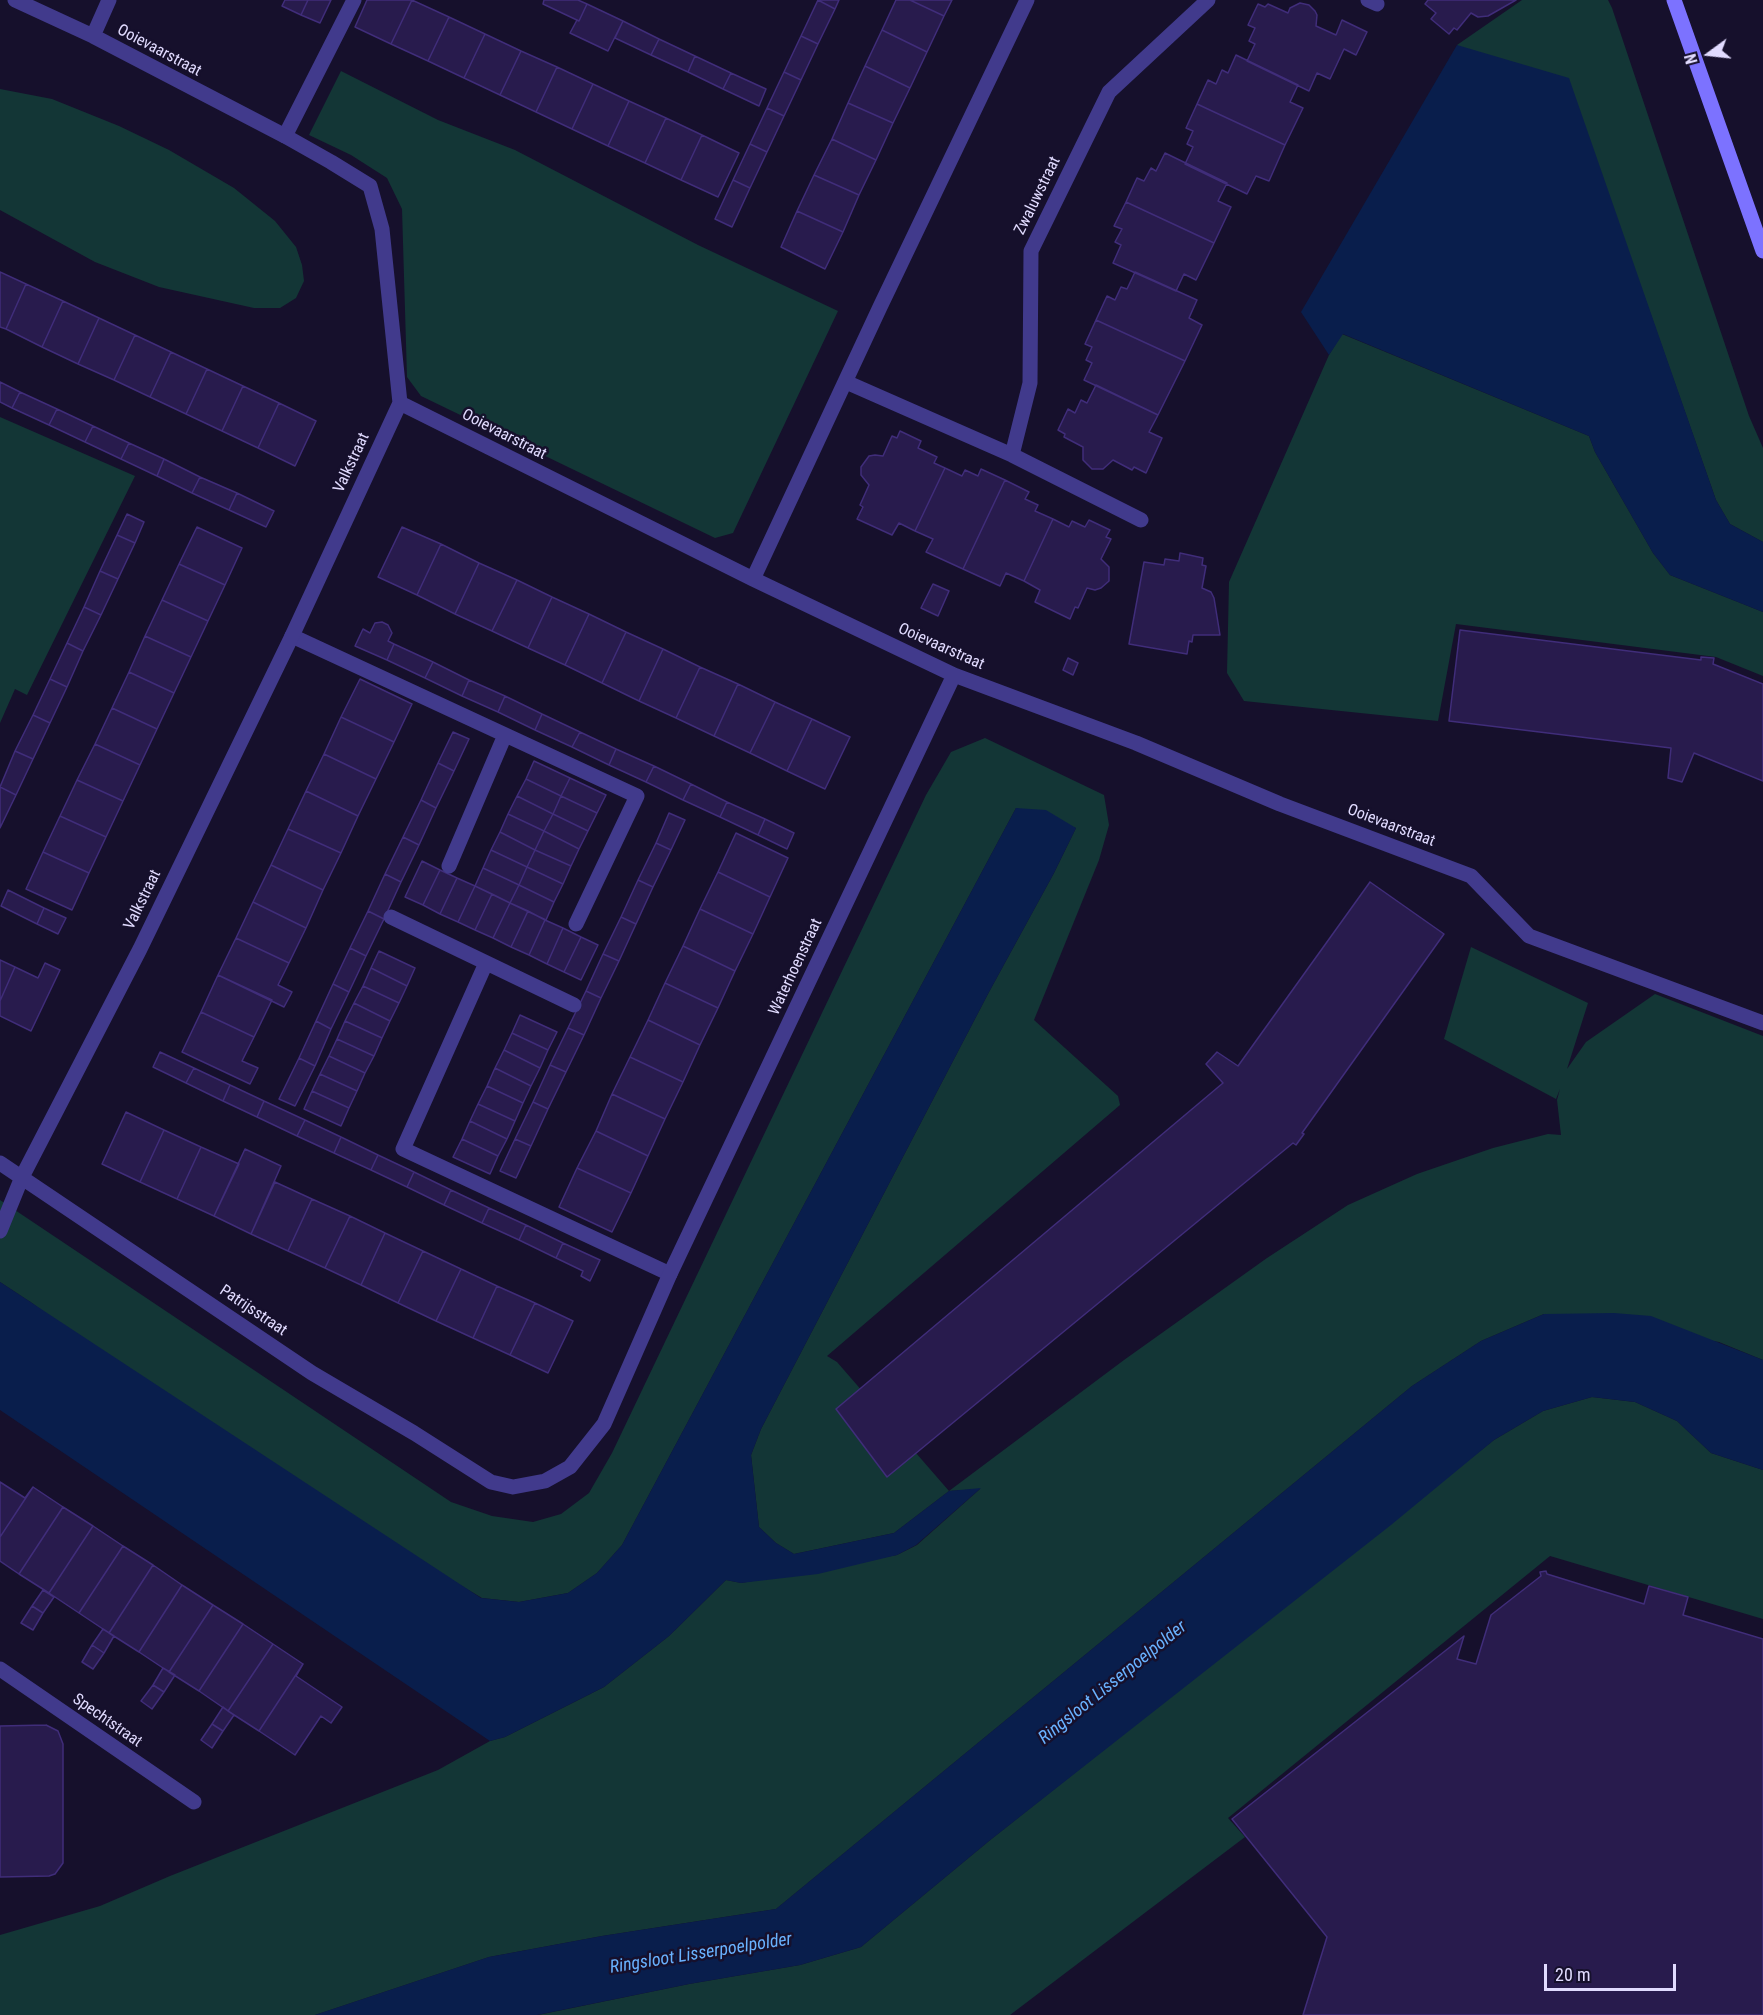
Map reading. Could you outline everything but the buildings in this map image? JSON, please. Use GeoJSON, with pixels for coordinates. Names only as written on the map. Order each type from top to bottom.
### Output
{"type":"FeatureCollection","features":[{"type":"Feature","properties":{"kind":"main road"},"geometry":{"type":"LineString","coordinates":[[1674,0],[1763,251]]}},
{"type":"Feature","properties":{"kind":"street","name":"Ooievaarstraat"},"geometry":{"type":"LineString","coordinates":[[15,0],[93,36],[285,136],[370,186],[382,229],[400,403],[753,579],[954,675],[1136,742],[1280,804],[1472,876],[1529,936],[1763,1023]]}},
{"type":"Feature","properties":{"kind":"street"},"geometry":{"type":"LineString","coordinates":[[93,36],[108,0]]}},
{"type":"Feature","properties":{"kind":"street"},"geometry":{"type":"LineString","coordinates":[[285,136],[354,0]]}},
{"type":"Feature","properties":{"kind":"street"},"geometry":{"type":"LineString","coordinates":[[753,579],[1027,0]]}},
{"type":"Feature","properties":{"kind":"street","name":"Zwaluwstraat"},"geometry":{"type":"LineString","coordinates":[[1012,455],[1030,383],[1031,251],[1109,92],[1208,0]]}},
{"type":"Feature","properties":{"kind":"street"},"geometry":{"type":"LineString","coordinates":[[846,382],[1012,455],[1141,520]]}},
{"type":"Feature","properties":{"kind":"street","name":"Valkstraat"},"geometry":{"type":"LineString","coordinates":[[0,1231],[22,1177],[140,949],[292,636],[400,403]]}},
{"type":"Feature","properties":{"kind":"street"},"geometry":{"type":"LineString","coordinates":[[292,636],[637,796],[576,924]]}},
{"type":"Feature","properties":{"kind":"street","name":"Waterhoenstraat"},"geometry":{"type":"LineString","coordinates":[[491,1482],[513,1487],[545,1481],[570,1467],[604,1424],[670,1274],[954,675]]}},
{"type":"Feature","properties":{"kind":"street"},"geometry":{"type":"LineString","coordinates":[[449,866],[505,735]]}},
{"type":"Feature","properties":{"kind":"street"},"geometry":{"type":"LineString","coordinates":[[391,917],[574,1005]]}},
{"type":"Feature","properties":{"kind":"street"},"geometry":{"type":"LineString","coordinates":[[486,963],[403,1149],[670,1274]]}},
{"type":"Feature","properties":{"kind":"street","name":"Patrijsstraat"},"geometry":{"type":"LineString","coordinates":[[0,1163],[312,1373],[414,1433],[491,1482]]}},
{"type":"Feature","properties":{"kind":"street","name":"Spechtstraat"},"geometry":{"type":"LineString","coordinates":[[0,1669],[194,1802]]}},
{"type":"Feature","properties":{"kind":"green space"},"geometry":{"type":"Polygon","coordinates":[[[1522,0],[1608,0],[1612,8],[1749,416],[1763,448],[1763,542],[1730,524],[1716,500],[1641,287],[1457,45],[1522,0]]]}},
{"type":"Feature","properties":{"kind":"green space"},"geometry":{"type":"Polygon","coordinates":[[[341,71],[438,120],[515,150],[698,245],[838,311],[733,533],[715,538],[421,396],[407,377],[402,209],[387,178],[351,155],[309,135],[341,71]]]}},
{"type":"Feature","properties":{"kind":"green space"},"geometry":{"type":"Polygon","coordinates":[[[0,89],[52,99],[119,126],[169,150],[234,188],[275,221],[296,247],[304,281],[296,298],[280,308],[254,308],[159,287],[95,262],[0,210],[0,89]]]}},
{"type":"Feature","properties":{"kind":"green space"},"geometry":{"type":"Polygon","coordinates":[[[1342,334],[1589,436],[1595,452],[1653,553],[1670,575],[1763,612],[1763,676],[1716,657],[1456,624],[1438,721],[1244,701],[1227,673],[1229,582],[1329,355],[1342,334]]]}},
{"type":"Feature","properties":{"kind":"green space"},"geometry":{"type":"Polygon","coordinates":[[[0,417],[135,476],[27,695],[15,689],[0,723],[0,417]]]}},
{"type":"Feature","properties":{"kind":"green space"},"geometry":{"type":"Polygon","coordinates":[[[985,738],[1104,795],[1109,825],[1099,860],[1034,1020],[1118,1096],[1120,1105],[827,1356],[837,1362],[949,1491],[894,1533],[794,1554],[776,1543],[759,1527],[751,1455],[761,1429],[1076,828],[1016,808],[622,1545],[597,1573],[568,1593],[519,1602],[482,1598],[202,1431],[32,1303],[0,1282],[0,1200],[451,1502],[492,1516],[533,1522],[561,1514],[589,1493],[612,1453],[926,795],[951,752],[985,738]]]}},
{"type":"Feature","properties":{"kind":"green space"},"geometry":{"type":"Polygon","coordinates":[[[1471,947],[1588,1003],[1567,1069],[1586,1042],[1655,994],[1763,1036],[1763,1360],[1719,1342],[1544,1314],[1481,1341],[1412,1386],[776,1909],[602,1936],[489,1957],[315,2015],[0,2015],[0,1935],[100,1906],[438,1770],[490,1741],[505,1737],[604,1687],[669,1636],[726,1580],[741,1583],[897,1555],[917,1545],[980,1489],[949,1491],[1124,1360],[1267,1258],[1348,1205],[1417,1174],[1493,1148],[1548,1134],[1561,1135],[1557,1100],[1560,1089],[1556,1099],[1444,1039],[1471,947]]]}},
{"type":"Feature","properties":{"kind":"green space"},"geometry":{"type":"Polygon","coordinates":[[[1592,1397],[1635,1402],[1677,1421],[1711,1453],[1763,1470],[1763,1619],[1550,1556],[1228,1818],[1245,1837],[1010,2015],[538,2015],[689,1984],[800,1965],[861,1947],[989,1841],[1494,1440],[1543,1411],[1592,1397]]]}},
{"type":"Feature","properties":{"kind":"water"},"geometry":{"type":"Polygon","coordinates":[[[1457,45],[1569,78],[1716,500],[1730,524],[1763,542],[1763,612],[1670,575],[1653,553],[1595,452],[1589,436],[1343,334],[1329,355],[1301,312],[1457,45]]]}},
{"type":"Feature","properties":{"kind":"water"},"geometry":{"type":"Polygon","coordinates":[[[1016,808],[1046,810],[1076,828],[761,1429],[751,1455],[759,1527],[776,1543],[794,1554],[894,1533],[949,1491],[981,1488],[916,1545],[897,1555],[818,1574],[741,1583],[726,1580],[669,1636],[604,1687],[505,1737],[490,1741],[0,1410],[0,1282],[481,1598],[519,1602],[568,1593],[597,1573],[622,1545],[1016,808]]]}},
{"type":"Feature","properties":{"kind":"water","name":"Ringsloot Lisserpoelpolder"},"geometry":{"type":"Polygon","coordinates":[[[1614,1313],[1651,1316],[1763,1360],[1763,1470],[1711,1453],[1677,1421],[1635,1402],[1592,1397],[1543,1411],[1494,1440],[1391,1525],[989,1841],[861,1947],[800,1965],[689,1984],[537,2015],[315,2015],[489,1957],[602,1936],[776,1909],[1412,1386],[1481,1341],[1544,1314],[1614,1313]]]}}]}
